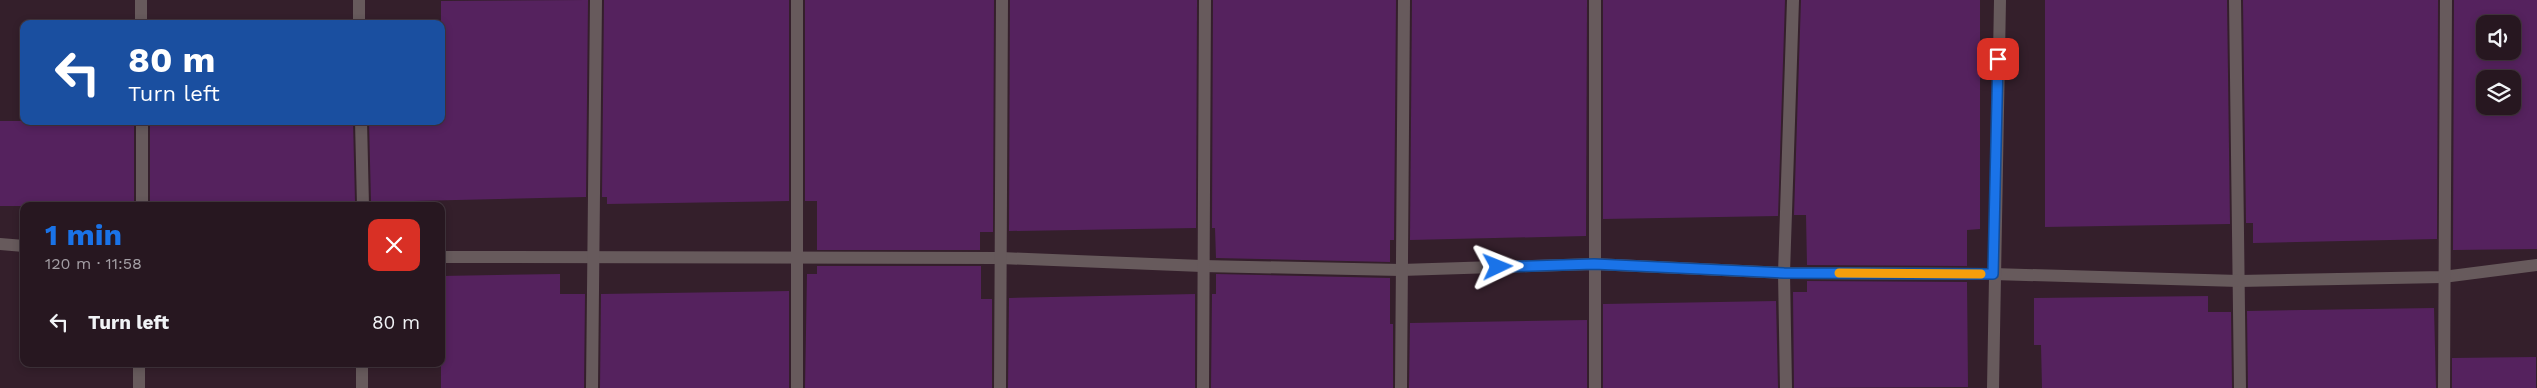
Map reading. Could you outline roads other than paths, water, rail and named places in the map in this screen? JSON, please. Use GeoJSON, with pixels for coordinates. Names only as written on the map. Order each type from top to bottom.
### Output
{"type":"FeatureCollection","features":[{"type":"Feature","properties":{"kind":"street"},"geometry":{"type":"LineString","coordinates":[[141,0],[142,20]]}},
{"type":"Feature","properties":{"kind":"street"},"geometry":{"type":"LineString","coordinates":[[359,0],[360,20]]}},
{"type":"Feature","properties":{"kind":"street"},"geometry":{"type":"LineString","coordinates":[[592,388],[596,0]]}},
{"type":"Feature","properties":{"kind":"street"},"geometry":{"type":"LineString","coordinates":[[797,388],[798,0]]}},
{"type":"Feature","properties":{"kind":"street"},"geometry":{"type":"LineString","coordinates":[[1000,388],[1002,0]]}},
{"type":"Feature","properties":{"kind":"street"},"geometry":{"type":"LineString","coordinates":[[1203,388],[1202,266],[1205,0]]}},
{"type":"Feature","properties":{"kind":"street"},"geometry":{"type":"LineString","coordinates":[[1401,388],[1404,0]]}},
{"type":"Feature","properties":{"kind":"street"},"geometry":{"type":"LineString","coordinates":[[1595,0],[1595,388]]}},
{"type":"Feature","properties":{"kind":"street"},"geometry":{"type":"LineString","coordinates":[[1786,388],[1784,273],[1793,0]]}},
{"type":"Feature","properties":{"kind":"street"},"geometry":{"type":"LineString","coordinates":[[1993,388],[1993,274],[2000,0]]}},
{"type":"Feature","properties":{"kind":"street"},"geometry":{"type":"LineString","coordinates":[[2235,0],[2240,388]]}},
{"type":"Feature","properties":{"kind":"street"},"geometry":{"type":"LineString","coordinates":[[2444,388],[2443,277],[2446,0]]}},
{"type":"Feature","properties":{"kind":"street"},"geometry":{"type":"LineString","coordinates":[[142,125],[142,202]]}},
{"type":"Feature","properties":{"kind":"street"},"geometry":{"type":"LineString","coordinates":[[361,125],[363,202]]}},
{"type":"Feature","properties":{"kind":"street"},"geometry":{"type":"LineString","coordinates":[[0,244],[20,246]]}},
{"type":"Feature","properties":{"kind":"street"},"geometry":{"type":"LineString","coordinates":[[445,257],[1001,258],[1202,266],[1401,270],[1594,264],[1784,273],[1993,274],[2239,281],[2443,277],[2537,264]]}},
{"type":"Feature","properties":{"kind":"street"},"geometry":{"type":"LineString","coordinates":[[139,388],[140,367]]}},
{"type":"Feature","properties":{"kind":"street"},"geometry":{"type":"LineString","coordinates":[[362,367],[362,388]]}}]}
